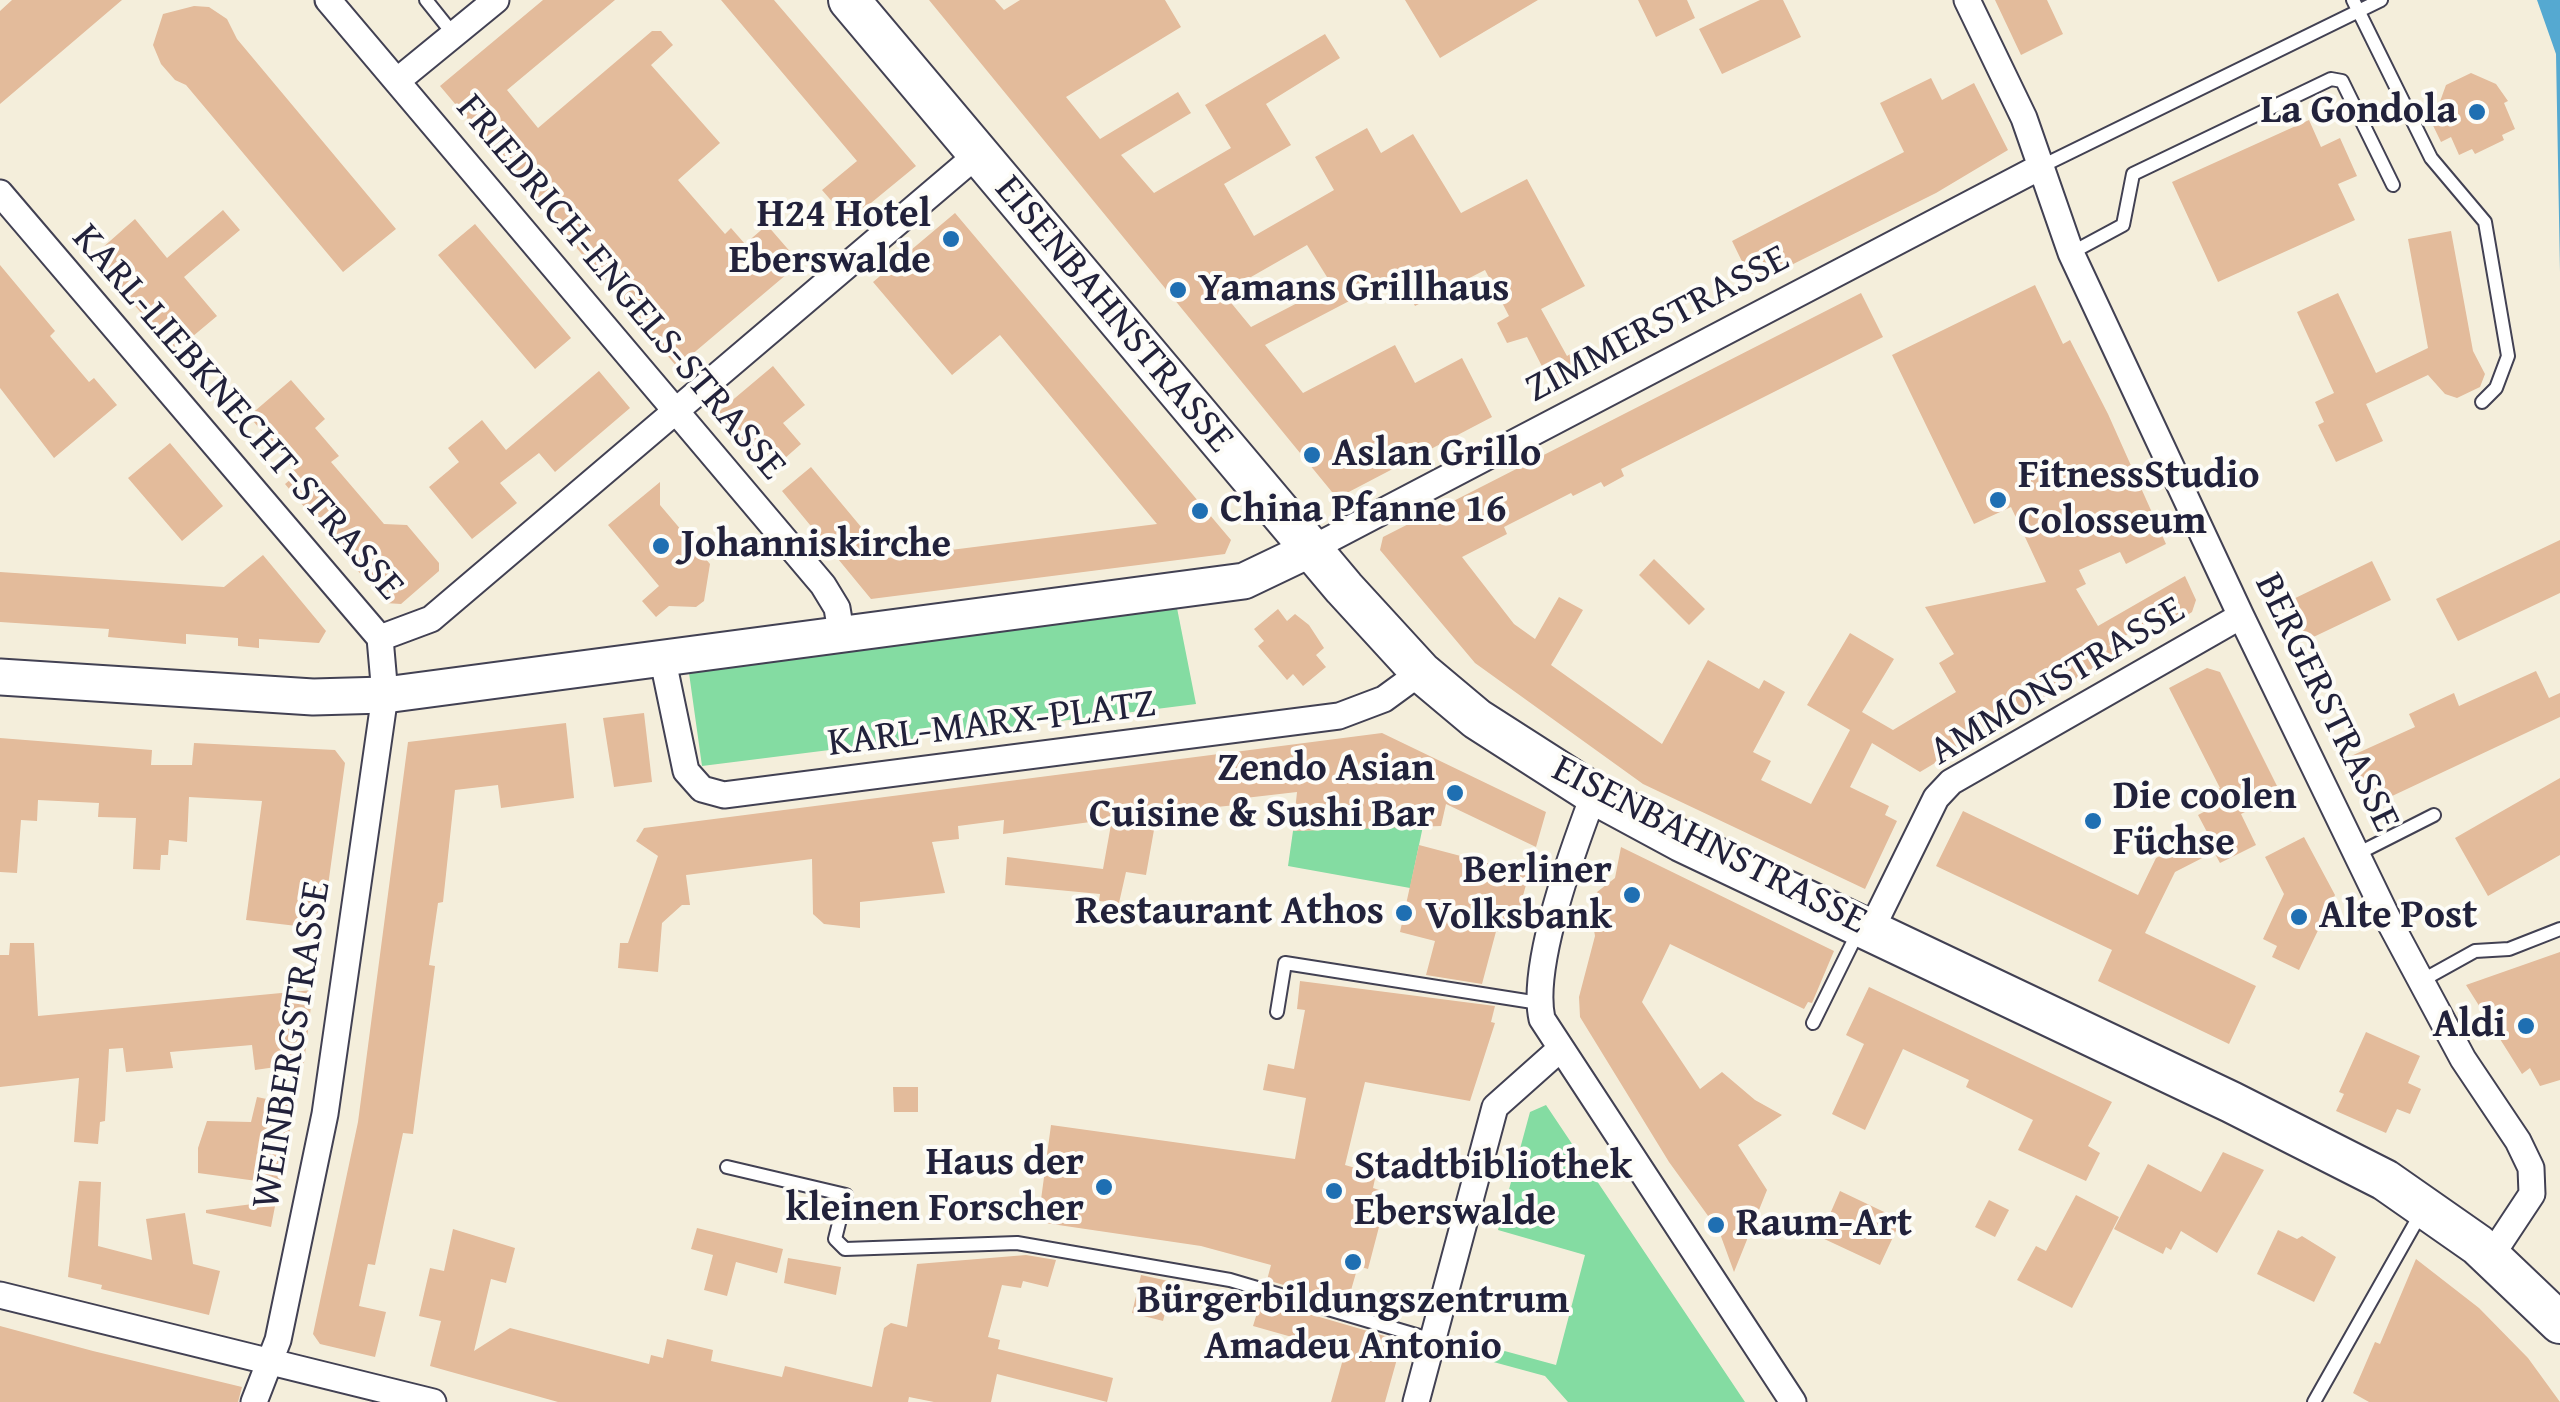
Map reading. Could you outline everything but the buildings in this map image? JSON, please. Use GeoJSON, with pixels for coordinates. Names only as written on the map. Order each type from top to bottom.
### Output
{"type":"FeatureCollection","features":[{"type":"Feature","properties":{"kind":"main road","name":"EISENBAHNSTRASSE"},"geometry":{"type":"LineString","coordinates":[[849,0],[978,154],[1327,540],[1421,672],[1477,719],[1594,794],[1681,841],[2232,1102],[2384,1180],[2491,1256],[2560,1323]]}},
{"type":"Feature","properties":{"kind":"main road"},"geometry":{"type":"LineString","coordinates":[[0,677],[312,696],[384,695],[1244,581],[1327,540]]}},
{"type":"Feature","properties":{"kind":"street","name":"FRIEDRICH-ENGELS-STRASSE"},"geometry":{"type":"LineString","coordinates":[[328,0],[823,585],[837,608],[841,632]]}},
{"type":"Feature","properties":{"kind":"street"},"geometry":{"type":"LineString","coordinates":[[397,81],[496,0]]}},
{"type":"Feature","properties":{"kind":"street","name":"BERGERSTRASSE"},"geometry":{"type":"LineString","coordinates":[[1967,0],[2024,118],[2071,253],[2242,616],[2421,981],[2531,1168],[2532,1194],[2491,1256]]}},
{"type":"Feature","properties":{"kind":"street"},"geometry":{"type":"LineString","coordinates":[[380,638],[431,619],[978,154]]}},
{"type":"Feature","properties":{"kind":"street","name":"ZIMMERSTRASSE"},"geometry":{"type":"LineString","coordinates":[[1327,540],[2040,168]]}},
{"type":"Feature","properties":{"kind":"street","name":"KARL-LIEBKNECHT-STRASSE"},"geometry":{"type":"LineString","coordinates":[[0,194],[380,638],[384,695]]}},
{"type":"Feature","properties":{"kind":"street","name":"AMMONSTRASSE"},"geometry":{"type":"LineString","coordinates":[[1866,928],[1936,798],[1951,782],[2242,616]]}},
{"type":"Feature","properties":{"kind":"street","name":"KARL-MARX-PLATZ"},"geometry":{"type":"LineString","coordinates":[[662,656],[686,771],[702,789],[724,795],[1053,756],[1340,716],[1384,699],[1421,672]]}},
{"type":"Feature","properties":{"kind":"street","name":"WEINBERGSTRASSE"},"geometry":{"type":"LineString","coordinates":[[254,1402],[270,1362],[325,1114],[384,695]]}},
{"type":"Feature","properties":{"kind":"street"},"geometry":{"type":"LineString","coordinates":[[1594,794],[1545,955],[1538,1003],[1559,1050],[1793,1402]]}},
{"type":"Feature","properties":{"kind":"street"},"geometry":{"type":"LineString","coordinates":[[1416,1402],[1495,1107],[1559,1050]]}},
{"type":"Feature","properties":{"kind":"street"},"geometry":{"type":"LineString","coordinates":[[0,1295],[434,1402]]}},
{"type":"Feature","properties":{"kind":"lane"},"geometry":{"type":"LineString","coordinates":[[426,0],[454,34]]}},
{"type":"Feature","properties":{"kind":"lane"},"geometry":{"type":"LineString","coordinates":[[2040,168],[2356,6],[2380,0]]}},
{"type":"Feature","properties":{"kind":"lane"},"geometry":{"type":"LineString","coordinates":[[2356,6],[2431,158],[2485,222],[2508,356],[2496,388],[2482,402]]}},
{"type":"Feature","properties":{"kind":"lane"},"geometry":{"type":"LineString","coordinates":[[2071,253],[2122,225],[2133,174],[2331,79],[2342,81],[2393,186]]}},
{"type":"Feature","properties":{"kind":"lane"},"geometry":{"type":"LineString","coordinates":[[2358,854],[2434,815]]}},
{"type":"Feature","properties":{"kind":"lane"},"geometry":{"type":"LineString","coordinates":[[1813,1023],[1866,928]]}},
{"type":"Feature","properties":{"kind":"lane"},"geometry":{"type":"LineString","coordinates":[[2421,981],[2475,950],[2509,949],[2560,928]]}},
{"type":"Feature","properties":{"kind":"lane"},"geometry":{"type":"LineString","coordinates":[[1277,1012],[1286,963],[1538,1003]]}},
{"type":"Feature","properties":{"kind":"lane"},"geometry":{"type":"LineString","coordinates":[[727,1167],[846,1196],[835,1239],[844,1248],[1017,1243],[1230,1280],[1433,1340]]}},
{"type":"Feature","properties":{"kind":"lane"},"geometry":{"type":"LineString","coordinates":[[2314,1402],[2424,1206]]}},
{"type":"Feature","properties":{"kind":"green space"},"geometry":{"type":"Polygon","coordinates":[[[1177,608],[1196,704],[702,766],[689,673],[1177,608]]]}},
{"type":"Feature","properties":{"kind":"green space"},"geometry":{"type":"Polygon","coordinates":[[[1423,826],[1410,888],[1288,866],[1293,831],[1423,826]]]}},
{"type":"Feature","properties":{"kind":"green space"},"geometry":{"type":"Polygon","coordinates":[[[1546,1105],[1745,1402],[1568,1402],[1545,1376],[1464,1354],[1468,1341],[1556,1365],[1585,1255],[1498,1230],[1530,1112],[1546,1105]]]}},
{"type":"Feature","properties":{"kind":"water"},"geometry":{"type":"Polygon","coordinates":[[[2537,0],[2560,0],[2560,272],[2556,54],[2537,0]]]}},
{"type":"Feature","properties":{"kind":"place","name":"La Gondola"},"geometry":{"type":"Point","coordinates":[2477,112]}},
{"type":"Feature","properties":{"kind":"place","name":"H24 Hotel Eberswalde"},"geometry":{"type":"Point","coordinates":[951,239]}},
{"type":"Feature","properties":{"kind":"place","name":"Yamans Grillhaus"},"geometry":{"type":"Point","coordinates":[1178,290]}},
{"type":"Feature","properties":{"kind":"place","name":"Aslan Grillo"},"geometry":{"type":"Point","coordinates":[1312,455]}},
{"type":"Feature","properties":{"kind":"place","name":"FitnessStudio Colosseum"},"geometry":{"type":"Point","coordinates":[1998,500]}},
{"type":"Feature","properties":{"kind":"place","name":"China Pfanne 16"},"geometry":{"type":"Point","coordinates":[1200,511]}},
{"type":"Feature","properties":{"kind":"place","name":"Johanniskirche"},"geometry":{"type":"Point","coordinates":[661,546]}},
{"type":"Feature","properties":{"kind":"place","name":"Zendo Asian Cuisine & Sushi Bar"},"geometry":{"type":"Point","coordinates":[1455,793]}},
{"type":"Feature","properties":{"kind":"place","name":"Die coolen Füchse"},"geometry":{"type":"Point","coordinates":[2093,821]}},
{"type":"Feature","properties":{"kind":"place","name":"Berliner Volksbank"},"geometry":{"type":"Point","coordinates":[1632,895]}},
{"type":"Feature","properties":{"kind":"place","name":"Restaurant Athos"},"geometry":{"type":"Point","coordinates":[1404,913]}},
{"type":"Feature","properties":{"kind":"place","name":"Alte Post"},"geometry":{"type":"Point","coordinates":[2299,917]}},
{"type":"Feature","properties":{"kind":"place","name":"Aldi"},"geometry":{"type":"Point","coordinates":[2526,1026]}},
{"type":"Feature","properties":{"kind":"place","name":"Haus der kleinen Forscher"},"geometry":{"type":"Point","coordinates":[1104,1187]}},
{"type":"Feature","properties":{"kind":"place","name":"Stadtbibliothek Eberswalde"},"geometry":{"type":"Point","coordinates":[1334,1191]}},
{"type":"Feature","properties":{"kind":"place","name":"Raum-Art"},"geometry":{"type":"Point","coordinates":[1716,1225]}},
{"type":"Feature","properties":{"kind":"place","name":"Bürgerbildungszentrum Amadeu Antonio"},"geometry":{"type":"Point","coordinates":[1353,1262]}}]}
